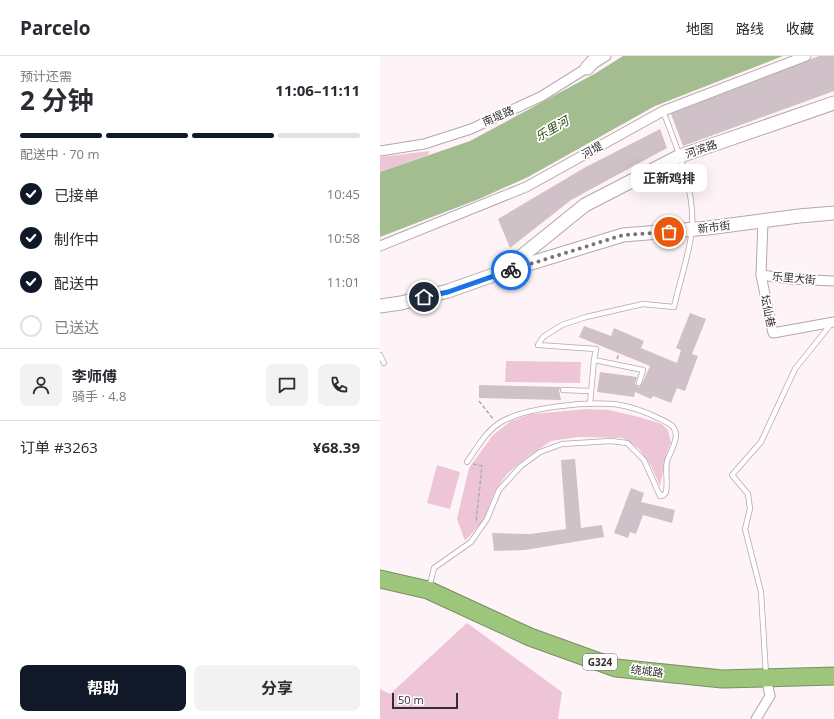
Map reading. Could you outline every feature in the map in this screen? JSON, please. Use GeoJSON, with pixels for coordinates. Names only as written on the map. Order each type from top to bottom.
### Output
{"type":"FeatureCollection","features":[{"type":"Feature","properties":{"kind":"highway","name":"绕城路"},"geometry":{"type":"LineString","coordinates":[[380,579],[428,590],[530,637],[616,668],[722,679],[834,676]]}},
{"type":"Feature","properties":{"kind":"street"},"geometry":{"type":"LineString","coordinates":[[587,68],[598,56]]}},
{"type":"Feature","properties":{"kind":"street","name":"南堤路"},"geometry":{"type":"LineString","coordinates":[[380,151],[424,144],[470,129],[542,96],[606,56]]}},
{"type":"Feature","properties":{"kind":"street","name":"河堤"},"geometry":{"type":"LineString","coordinates":[[380,246],[526,186],[663,111],[806,56]]}},
{"type":"Feature","properties":{"kind":"street","name":"河滨路"},"geometry":{"type":"LineString","coordinates":[[502,272],[585,205],[680,156],[834,103]]}},
{"type":"Feature","properties":{"kind":"street","name":"新市街"},"geometry":{"type":"LineString","coordinates":[[502,272],[623,235],[692,230],[834,214]]}},
{"type":"Feature","properties":{"kind":"street","name":"乐里大街"},"geometry":{"type":"LineString","coordinates":[[763,221],[761,274],[791,279],[834,281]]}},
{"type":"Feature","properties":{"kind":"street"},"geometry":{"type":"LineString","coordinates":[[531,249],[526,261],[535,262]]}},
{"type":"Feature","properties":{"kind":"street"},"geometry":{"type":"LineString","coordinates":[[380,306],[448,292],[502,272]]}},
{"type":"Feature","properties":{"kind":"street","name":"坛仙巷"},"geometry":{"type":"LineString","coordinates":[[761,274],[773,333],[833,322]]}},
{"type":"Feature","properties":{"kind":"street"},"geometry":{"type":"LineString","coordinates":[[756,719],[770,696],[766,677]]}},
{"type":"Feature","properties":{"kind":"lane"},"geometry":{"type":"LineString","coordinates":[[590,404],[596,349],[538,345],[542,337],[562,325],[586,317],[643,304],[674,307],[692,230],[691,201],[680,156],[663,111]]}},
{"type":"Feature","properties":{"kind":"lane"},"geometry":{"type":"LineString","coordinates":[[766,677],[761,592],[745,529],[750,510],[748,494],[732,475],[760,442],[795,369],[833,322]]}},
{"type":"Feature","properties":{"kind":"lane"},"geometry":{"type":"LineString","coordinates":[[380,355],[384,363]]}},
{"type":"Feature","properties":{"kind":"lane"},"geometry":{"type":"LineString","coordinates":[[594,360],[643,370],[639,383]]}},
{"type":"Feature","properties":{"kind":"lane"},"geometry":{"type":"LineString","coordinates":[[563,390],[591,391]]}},
{"type":"Feature","properties":{"kind":"lane"},"geometry":{"type":"LineString","coordinates":[[428,590],[434,568],[470,542],[487,519],[499,490],[521,466],[540,452],[562,444],[611,441],[627,443],[644,460],[660,496],[664,495],[667,488],[667,462],[676,435],[674,427],[650,414],[615,404],[590,404],[531,410],[498,424],[483,439],[468,462]]}},
{"type":"Feature","properties":{"kind":"path"},"geometry":{"type":"LineString","coordinates":[[617,359],[619,353]]}},
{"type":"Feature","properties":{"kind":"path"},"geometry":{"type":"LineString","coordinates":[[479,401],[498,424]]}},
{"type":"Feature","properties":{"kind":"path"},"geometry":{"type":"LineString","coordinates":[[468,462],[482,466],[475,536]]}},
{"type":"Feature","properties":{"kind":"shaded area"},"geometry":{"type":"Polygon","coordinates":[[[430,151],[428,155],[380,172],[380,157],[430,151]]]}},
{"type":"Feature","properties":{"kind":"shaded area"},"geometry":{"type":"Polygon","coordinates":[[[506,361],[581,362],[580,383],[505,382],[506,361]]]}},
{"type":"Feature","properties":{"kind":"shaded area"},"geometry":{"type":"Polygon","coordinates":[[[588,409],[609,410],[639,417],[662,424],[668,430],[671,442],[667,452],[660,486],[651,466],[639,449],[623,438],[578,437],[551,441],[527,457],[506,475],[495,491],[483,521],[465,541],[457,519],[469,468],[493,435],[511,421],[531,414],[588,409]]]}},
{"type":"Feature","properties":{"kind":"shaded area"},"geometry":{"type":"Polygon","coordinates":[[[437,465],[460,472],[450,509],[427,503],[437,465]]]}},
{"type":"Feature","properties":{"kind":"shaded area"},"geometry":{"type":"Polygon","coordinates":[[[467,623],[562,692],[558,719],[380,719],[380,689],[390,694],[467,623]]]}},
{"type":"Feature","properties":{"kind":"water","name":"乐里河"},"geometry":{"type":"Polygon","coordinates":[[[623,56],[783,56],[655,106],[528,177],[479,199],[380,237],[380,172],[470,141],[596,73],[623,56]]]}},
{"type":"Feature","properties":{"kind":"building"},"geometry":{"type":"Polygon","coordinates":[[[819,56],[834,56],[834,91],[683,146],[671,114],[819,56]]]}},
{"type":"Feature","properties":{"kind":"building"},"geometry":{"type":"Polygon","coordinates":[[[660,129],[667,148],[571,200],[510,248],[498,219],[584,168],[660,129]]]}},
{"type":"Feature","properties":{"kind":"building"},"geometry":{"type":"Polygon","coordinates":[[[690,313],[706,319],[692,354],[698,356],[685,391],[677,388],[671,403],[653,396],[651,399],[635,392],[634,397],[597,392],[600,372],[637,377],[635,384],[639,387],[642,384],[650,366],[579,337],[584,326],[611,336],[614,328],[644,341],[641,348],[677,363],[681,350],[676,348],[690,313]]]}},
{"type":"Feature","properties":{"kind":"building"},"geometry":{"type":"Polygon","coordinates":[[[479,385],[561,387],[559,390],[561,400],[479,398],[479,385]]]}},
{"type":"Feature","properties":{"kind":"building"},"geometry":{"type":"Polygon","coordinates":[[[575,459],[581,528],[602,525],[604,537],[525,550],[494,551],[492,533],[530,534],[566,529],[561,460],[575,459]]]}},
{"type":"Feature","properties":{"kind":"building"},"geometry":{"type":"Polygon","coordinates":[[[631,488],[644,493],[641,502],[675,510],[672,523],[643,515],[636,534],[630,532],[628,538],[614,533],[631,488]]]}},
{"type":"Feature","properties":{"kind":"way so far"},"geometry":{"type":"LineString","coordinates":[[511,270],[623,235],[669,232]]}},
{"type":"Feature","properties":{"kind":"place","name":"正新鸡排"},"geometry":{"type":"Point","coordinates":[669,232]}},
{"type":"Feature","properties":{"kind":"route"},"geometry":{"type":"LineString","coordinates":[[424,297],[448,292],[511,270]]}}]}
